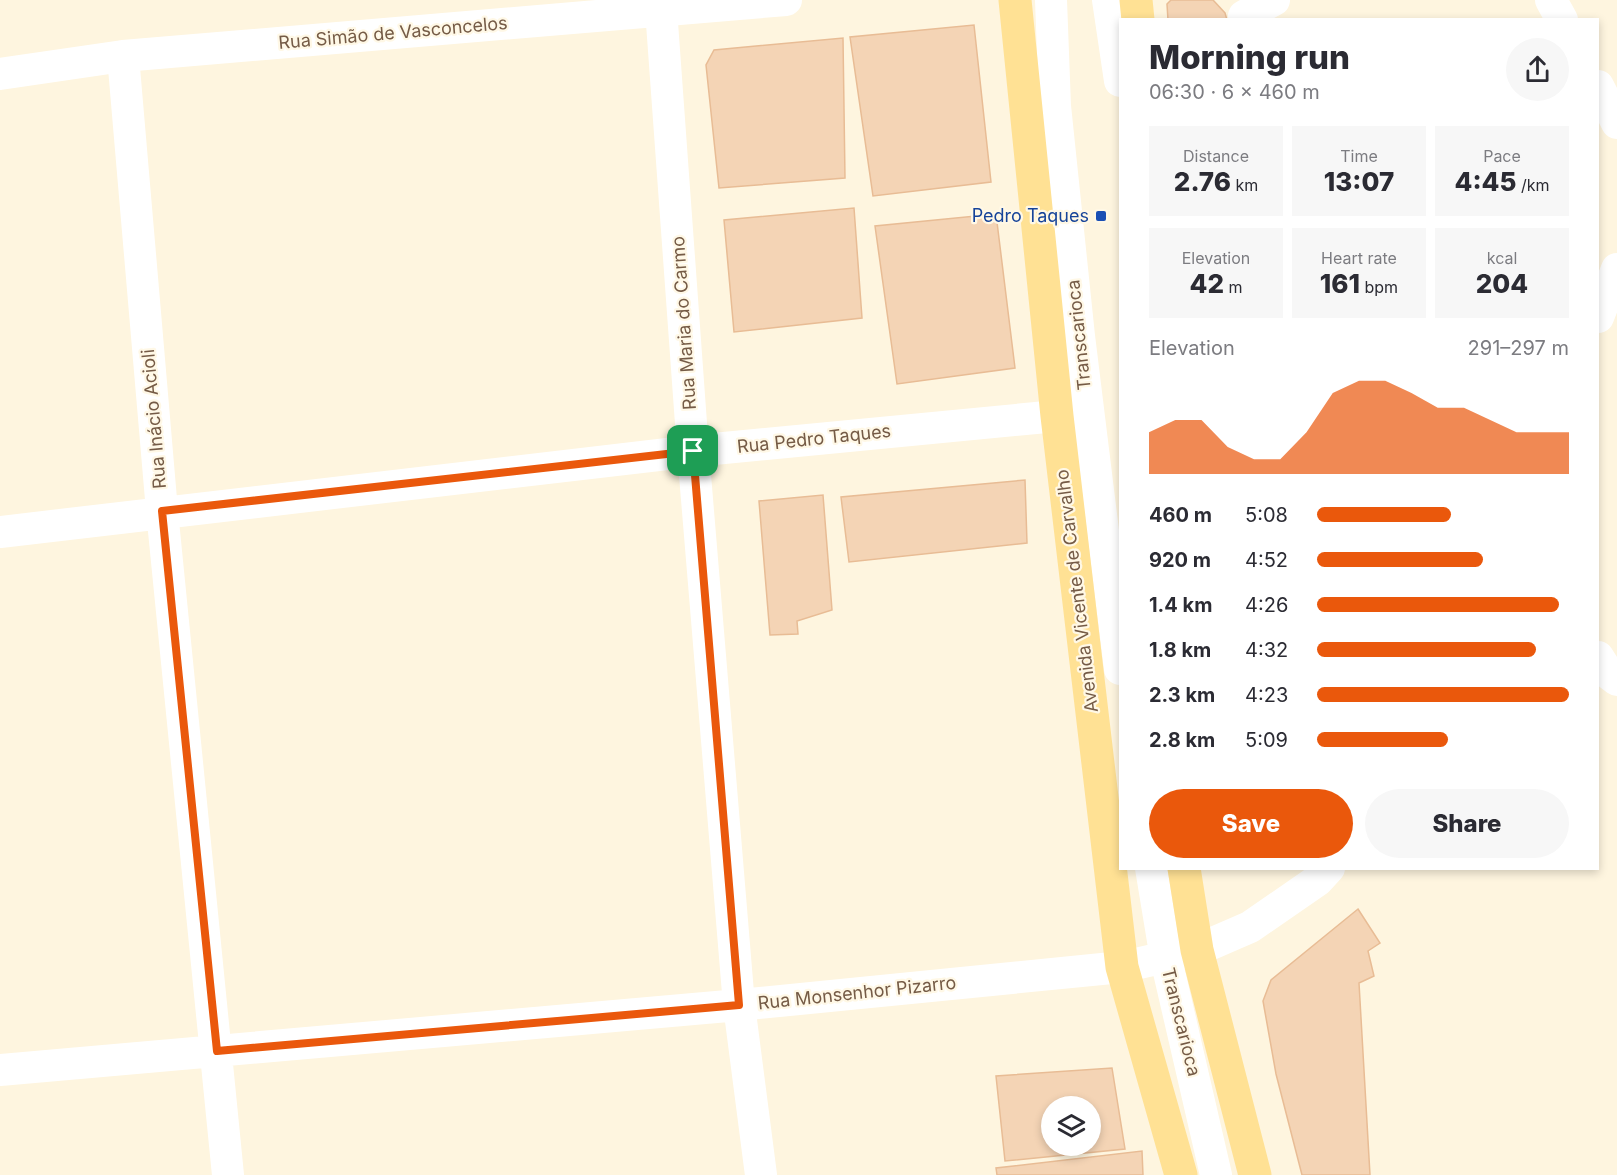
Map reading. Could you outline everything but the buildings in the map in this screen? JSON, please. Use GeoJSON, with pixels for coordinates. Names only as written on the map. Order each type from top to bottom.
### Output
{"type":"FeatureCollection","features":[{"type":"Feature","properties":{"kind":"main road","name":"Avenida Vicente de Carvalho"},"geometry":{"type":"LineString","coordinates":[[1015,0],[1057,416],[1122,967],[1181,1175]]}},
{"type":"Feature","properties":{"kind":"main road"},"geometry":{"type":"LineString","coordinates":[[1136,0],[1138,18]]}},
{"type":"Feature","properties":{"kind":"main road"},"geometry":{"type":"LineString","coordinates":[[1184,870],[1197,950],[1255,1175]]}},
{"type":"Feature","properties":{"kind":"street","name":"Rua Simão de Vasconcelos"},"geometry":{"type":"LineString","coordinates":[[0,74],[123,56],[786,0]]}},
{"type":"Feature","properties":{"kind":"street","name":"Transcarioca"},"geometry":{"type":"LineString","coordinates":[[1051,0],[1055,106],[1084,382],[1119,661]]}},
{"type":"Feature","properties":{"kind":"street"},"geometry":{"type":"LineString","coordinates":[[1108,0],[1119,74]]}},
{"type":"Feature","properties":{"kind":"street"},"geometry":{"type":"LineString","coordinates":[[1242,12],[1274,0]]}},
{"type":"Feature","properties":{"kind":"street"},"geometry":{"type":"LineString","coordinates":[[1551,0],[1561,18]]}},
{"type":"Feature","properties":{"kind":"street","name":"Rua Maria do Carmo"},"geometry":{"type":"LineString","coordinates":[[662,9],[693,451],[739,1005],[761,1175]]}},
{"type":"Feature","properties":{"kind":"street","name":"Rua Inácio Acioli"},"geometry":{"type":"LineString","coordinates":[[123,56],[162,511],[228,1175]]}},
{"type":"Feature","properties":{"kind":"street"},"geometry":{"type":"LineString","coordinates":[[1599,88],[1617,123]]}},
{"type":"Feature","properties":{"kind":"street"},"geometry":{"type":"LineString","coordinates":[[1599,314],[1617,269]]}},
{"type":"Feature","properties":{"kind":"street","name":"Rua Pedro Taques"},"geometry":{"type":"LineString","coordinates":[[0,532],[162,511],[693,451],[1057,416]]}},
{"type":"Feature","properties":{"kind":"street","name":"Transcarioca"},"geometry":{"type":"LineString","coordinates":[[1151,870],[1166,959],[1216,1175]]}},
{"type":"Feature","properties":{"kind":"street","name":"Rua Monsenhor Pizarro"},"geometry":{"type":"LineString","coordinates":[[0,1070],[739,1005],[1122,967],[1166,959],[1197,950],[1250,927],[1318,880],[1327,870]]}},
{"type":"Feature","properties":{"kind":"place","name":"Pedro Taques"},"geometry":{"type":"Point","coordinates":[1101,216]}},
{"type":"Feature","properties":{"kind":"route"},"geometry":{"type":"LineString","coordinates":[[693,451],[739,1005],[217,1051],[162,511],[693,451]]}}]}
